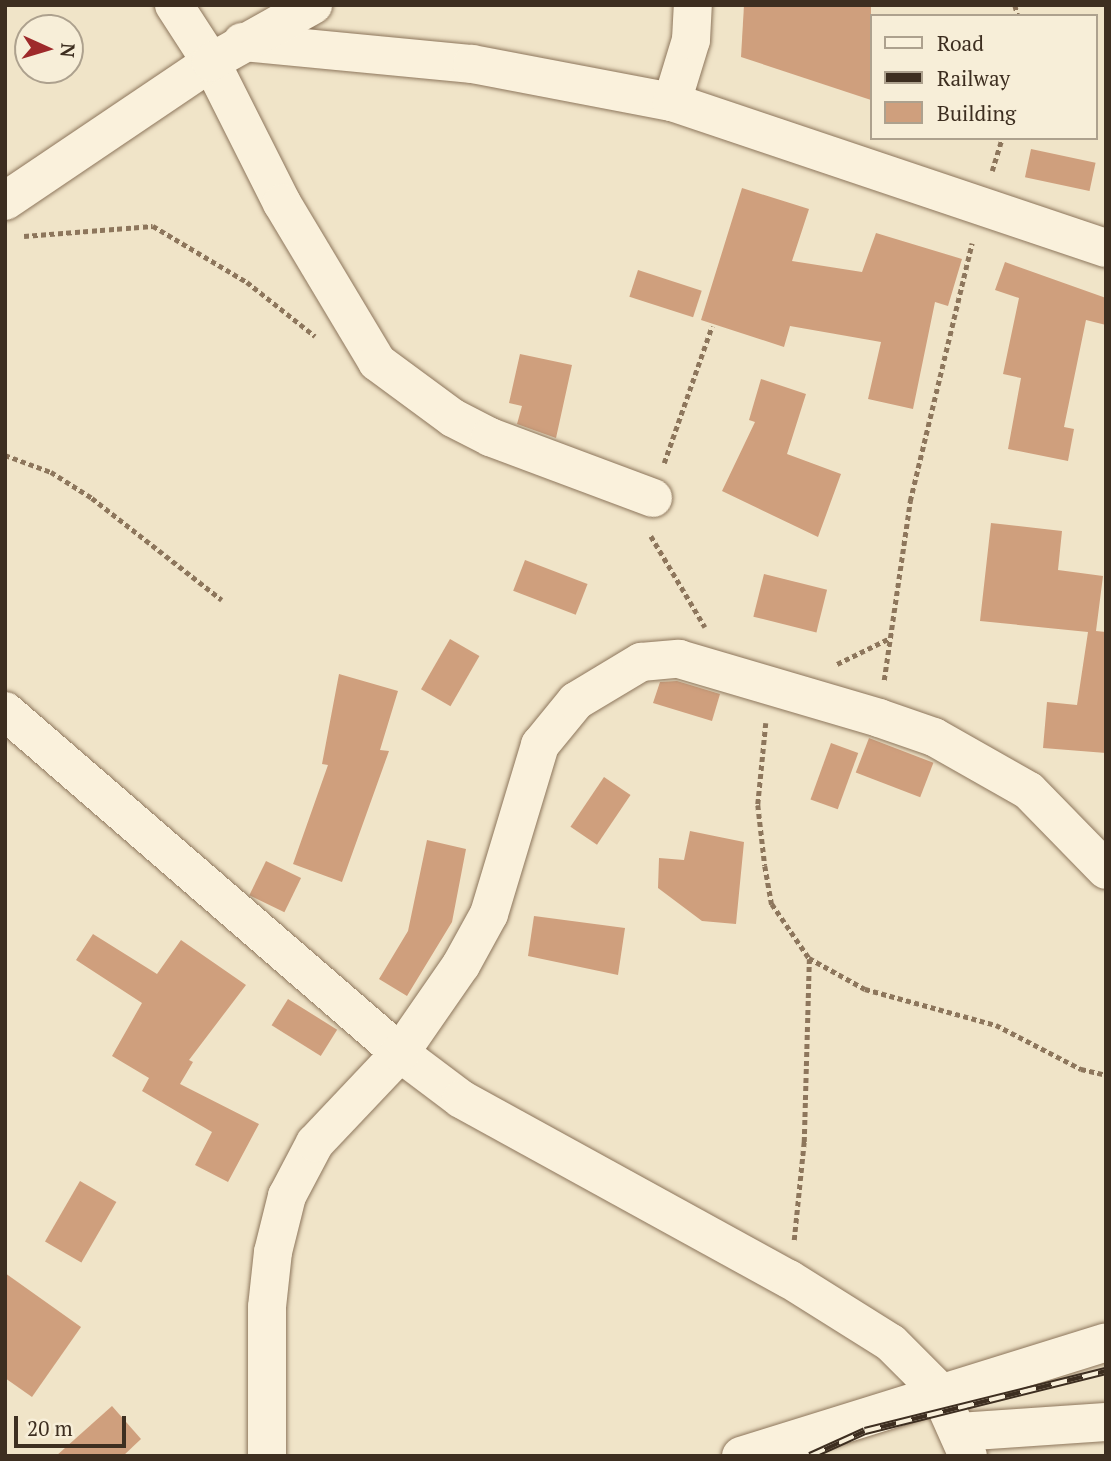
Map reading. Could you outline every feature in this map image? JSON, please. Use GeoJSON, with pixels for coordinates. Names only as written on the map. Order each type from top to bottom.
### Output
{"type":"FeatureCollection","features":[{"type":"Feature","properties":{"kind":"street"},"geometry":{"type":"LineString","coordinates":[[174,5],[227,52],[247,141],[377,362],[453,418],[490,437],[653,498]]}},
{"type":"Feature","properties":{"kind":"street"},"geometry":{"type":"LineString","coordinates":[[11,219],[227,52],[313,5]]}},
{"type":"Feature","properties":{"kind":"street"},"geometry":{"type":"LineString","coordinates":[[672,103],[691,40],[693,5]]}},
{"type":"Feature","properties":{"kind":"street"},"geometry":{"type":"LineString","coordinates":[[227,52],[472,64],[672,103],[1106,248]]}},
{"type":"Feature","properties":{"kind":"street"},"geometry":{"type":"LineString","coordinates":[[267,1456],[267,1307],[273,1252],[287,1196],[315,1143],[400,1054],[489,914],[540,745],[576,701],[641,662],[679,659],[878,718],[934,737],[1029,791],[1106,870]]}},
{"type":"Feature","properties":{"kind":"street"},"geometry":{"type":"LineString","coordinates":[[5,710],[400,1054],[524,1138],[789,1279],[891,1343],[939,1391],[964,1444],[1042,1425],[1106,1422]]}},
{"type":"Feature","properties":{"kind":"street"},"geometry":{"type":"LineString","coordinates":[[741,1456],[939,1391],[1106,1342]]}},
{"type":"Feature","properties":{"kind":"street"},"geometry":{"type":"LineString","coordinates":[[1042,1425],[1063,1456]]}},
{"type":"Feature","properties":{"kind":"path"},"geometry":{"type":"LineString","coordinates":[[878,718],[910,501],[980,205]]}},
{"type":"Feature","properties":{"kind":"path"},"geometry":{"type":"LineString","coordinates":[[11,219],[153,226],[247,282],[324,342]]}},
{"type":"Feature","properties":{"kind":"path"},"geometry":{"type":"LineString","coordinates":[[5,455],[51,472],[92,498],[222,600]]}},
{"type":"Feature","properties":{"kind":"path"},"geometry":{"type":"LineString","coordinates":[[775,688],[761,744],[758,805],[765,866],[772,904],[809,958],[865,989],[996,1025],[1081,1069],[1106,1076]]}},
{"type":"Feature","properties":{"kind":"path"},"geometry":{"type":"LineString","coordinates":[[789,1279],[804,1142],[809,958]]}},
{"type":"Feature","properties":{"kind":"building"},"geometry":{"type":"Polygon","coordinates":[[[744,5],[871,5],[870,100],[741,57],[744,5]]]}},
{"type":"Feature","properties":{"kind":"building"},"geometry":{"type":"Polygon","coordinates":[[[1031,149],[1096,163],[1090,191],[1025,177],[1031,149]]]}},
{"type":"Feature","properties":{"kind":"building"},"geometry":{"type":"Polygon","coordinates":[[[742,188],[809,209],[792,261],[862,272],[876,233],[962,259],[948,306],[935,302],[913,409],[868,399],[881,342],[790,326],[784,347],[701,320],[742,188]]]}},
{"type":"Feature","properties":{"kind":"building"},"geometry":{"type":"Polygon","coordinates":[[[1005,262],[1106,298],[1106,325],[1086,320],[1064,427],[1074,429],[1068,461],[1008,449],[1021,378],[1003,374],[1019,298],[995,290],[1005,262]]]}},
{"type":"Feature","properties":{"kind":"building"},"geometry":{"type":"Polygon","coordinates":[[[638,270],[702,291],[693,317],[629,297],[638,270]]]}},
{"type":"Feature","properties":{"kind":"building"},"geometry":{"type":"Polygon","coordinates":[[[520,354],[572,365],[556,438],[517,424],[522,406],[509,403],[520,354]]]}},
{"type":"Feature","properties":{"kind":"building"},"geometry":{"type":"Polygon","coordinates":[[[761,379],[806,394],[787,454],[841,474],[818,537],[722,491],[755,422],[749,420],[761,379]]]}},
{"type":"Feature","properties":{"kind":"building"},"geometry":{"type":"Polygon","coordinates":[[[991,523],[1062,531],[1058,570],[1103,576],[1096,631],[1106,632],[1106,753],[1043,748],[1047,702],[1077,705],[1088,632],[980,621],[991,523]]]}},
{"type":"Feature","properties":{"kind":"building"},"geometry":{"type":"Polygon","coordinates":[[[525,560],[588,584],[576,615],[513,591],[525,560]]]}},
{"type":"Feature","properties":{"kind":"building"},"geometry":{"type":"Polygon","coordinates":[[[764,574],[827,590],[816,632],[753,617],[764,574]]]}},
{"type":"Feature","properties":{"kind":"building"},"geometry":{"type":"Polygon","coordinates":[[[450,639],[479,656],[450,706],[421,689],[450,639]]]}},
{"type":"Feature","properties":{"kind":"building"},"geometry":{"type":"Polygon","coordinates":[[[339,674],[398,691],[380,750],[389,751],[342,882],[293,864],[328,765],[322,764],[339,674]]]}},
{"type":"Feature","properties":{"kind":"building"},"geometry":{"type":"Polygon","coordinates":[[[677,681],[720,694],[712,721],[653,703],[660,682],[677,681]]]}},
{"type":"Feature","properties":{"kind":"building"},"geometry":{"type":"Polygon","coordinates":[[[869,738],[933,763],[920,797],[856,773],[869,738]]]}},
{"type":"Feature","properties":{"kind":"building"},"geometry":{"type":"Polygon","coordinates":[[[831,743],[858,753],[838,809],[810,799],[831,743]]]}},
{"type":"Feature","properties":{"kind":"building"},"geometry":{"type":"Polygon","coordinates":[[[604,777],[631,795],[597,845],[570,827],[604,777]]]}},
{"type":"Feature","properties":{"kind":"building"},"geometry":{"type":"Polygon","coordinates":[[[690,831],[744,842],[736,924],[702,921],[658,888],[659,858],[684,860],[690,831]]]}},
{"type":"Feature","properties":{"kind":"building"},"geometry":{"type":"Polygon","coordinates":[[[427,840],[466,849],[452,922],[407,996],[379,979],[408,931],[427,840]]]}},
{"type":"Feature","properties":{"kind":"building"},"geometry":{"type":"Polygon","coordinates":[[[266,861],[301,878],[284,912],[249,895],[266,861]]]}},
{"type":"Feature","properties":{"kind":"building"},"geometry":{"type":"Polygon","coordinates":[[[534,916],[625,928],[618,975],[528,956],[534,916]]]}},
{"type":"Feature","properties":{"kind":"building"},"geometry":{"type":"Polygon","coordinates":[[[93,934],[157,974],[181,940],[246,985],[189,1060],[193,1062],[180,1084],[259,1124],[228,1182],[195,1165],[212,1132],[142,1091],[149,1078],[112,1056],[142,1003],[76,960],[93,934]]]}},
{"type":"Feature","properties":{"kind":"building"},"geometry":{"type":"Polygon","coordinates":[[[288,999],[337,1030],[321,1056],[272,1025],[288,999]]]}},
{"type":"Feature","properties":{"kind":"building"},"geometry":{"type":"Polygon","coordinates":[[[80,1181],[116,1202],[81,1263],[45,1242],[80,1181]]]}},
{"type":"Feature","properties":{"kind":"building"},"geometry":{"type":"Polygon","coordinates":[[[5,1273],[81,1327],[32,1397],[5,1378],[5,1273]]]}},
{"type":"Feature","properties":{"kind":"building"},"geometry":{"type":"Polygon","coordinates":[[[112,1406],[141,1439],[123,1456],[56,1456],[112,1406]]]}},
{"type":"Feature","properties":{"kind":"railway"},"geometry":{"type":"LineString","coordinates":[[810,1456],[865,1431],[1106,1371]]}}]}
